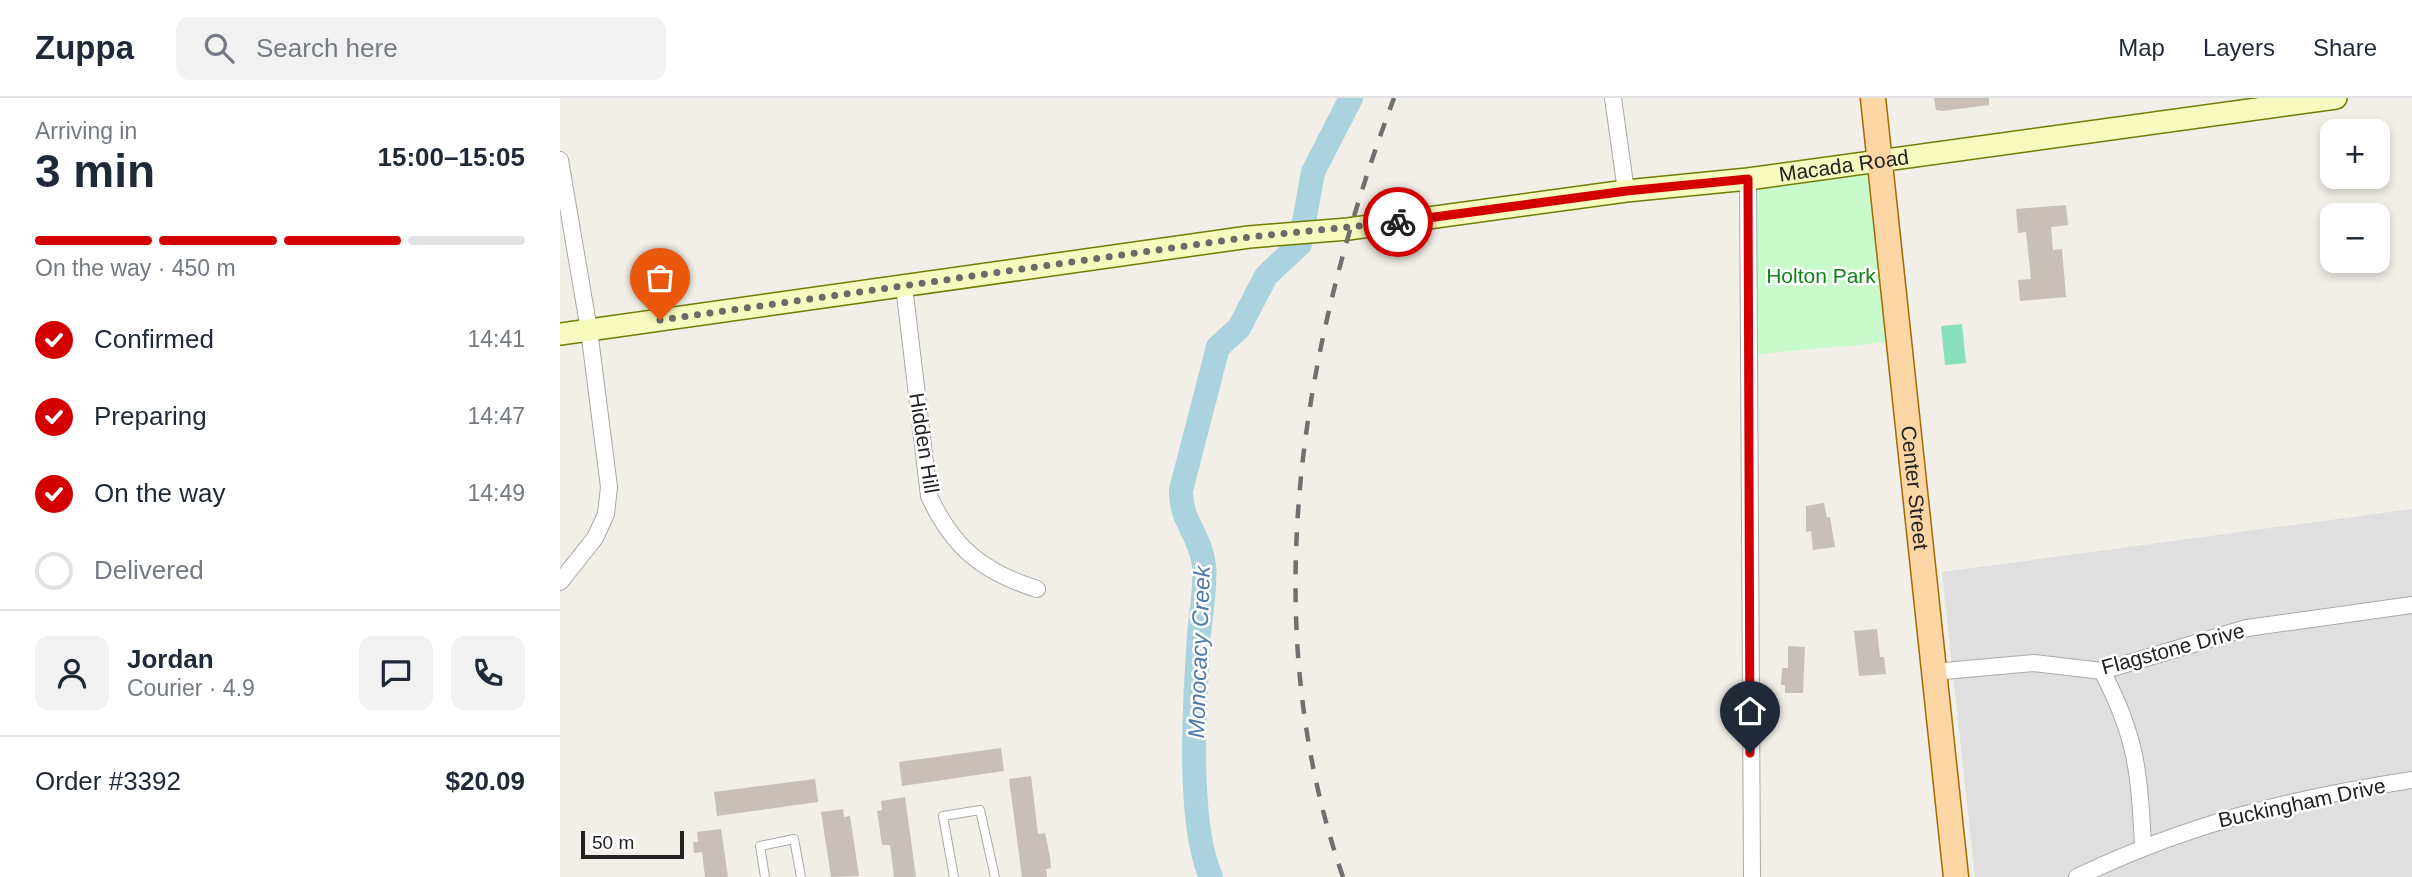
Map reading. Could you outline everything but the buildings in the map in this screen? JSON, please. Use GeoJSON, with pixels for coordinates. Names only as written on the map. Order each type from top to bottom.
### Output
{"type":"FeatureCollection","features":[{"type":"Feature","properties":{"kind":"main road","name":"Center Street"},"geometry":{"type":"LineString","coordinates":[[1873,98],[1956,877]]}},
{"type":"Feature","properties":{"kind":"street"},"geometry":{"type":"LineString","coordinates":[[1613,98],[1626,191]]}},
{"type":"Feature","properties":{"kind":"street","name":"Macada Road"},"geometry":{"type":"LineString","coordinates":[[560,334],[1250,237],[1334,230],[1626,191],[1748,179],[2336,98]]}},
{"type":"Feature","properties":{"kind":"street"},"geometry":{"type":"LineString","coordinates":[[560,160],[589,330],[609,487],[608,506],[595,538],[560,582]]}},
{"type":"Feature","properties":{"kind":"street"},"geometry":{"type":"LineString","coordinates":[[1748,179],[1752,877]]}},
{"type":"Feature","properties":{"kind":"street","name":"Hidden Hill"},"geometry":{"type":"LineString","coordinates":[[904,286],[929,496],[940,519],[965,550],[992,573],[1037,589]]}},
{"type":"Feature","properties":{"kind":"street","name":"Flagstone Drive"},"geometry":{"type":"LineString","coordinates":[[1933,671],[2034,663],[2102,671],[2246,628],[2412,605]]}},
{"type":"Feature","properties":{"kind":"street"},"geometry":{"type":"LineString","coordinates":[[2102,671],[2126,719],[2137,761],[2143,845]]}},
{"type":"Feature","properties":{"kind":"street","name":"Buckingham Drive"},"geometry":{"type":"LineString","coordinates":[[2077,877],[2143,845],[2269,806],[2412,780]]}},
{"type":"Feature","properties":{"kind":"lane"},"geometry":{"type":"LineString","coordinates":[[954,877],[943,816],[980,810],[995,877]]}},
{"type":"Feature","properties":{"kind":"lane"},"geometry":{"type":"LineString","coordinates":[[765,877],[760,846],[794,839],[801,877]]}},
{"type":"Feature","properties":{"kind":"shaded area"},"geometry":{"type":"Polygon","coordinates":[[[2412,509],[2412,877],[1975,877],[1942,572],[2412,509]]]}},
{"type":"Feature","properties":{"kind":"green space","name":"Holton Park"},"geometry":{"type":"Polygon","coordinates":[[[1879,159],[1901,341],[1749,355],[1748,179],[1879,159]]]}},
{"type":"Feature","properties":{"kind":"green space"},"geometry":{"type":"Polygon","coordinates":[[[1962,324],[1966,363],[1945,365],[1941,326],[1962,324]]]}},
{"type":"Feature","properties":{"kind":"waterway","name":"Monocacy Creek"},"geometry":{"type":"LineString","coordinates":[[1211,877],[1198,824],[1194,758],[1204,565],[1199,545],[1184,510],[1181,490],[1218,347],[1239,328],[1266,276],[1300,244],[1313,172],[1351,98]]}},
{"type":"Feature","properties":{"kind":"railway"},"geometry":{"type":"LineString","coordinates":[[1343,877],[1316,780],[1300,682],[1296,583],[1300,484],[1314,386],[1334,288],[1361,192],[1394,98]]}},
{"type":"Feature","properties":{"kind":"way so far"},"geometry":{"type":"LineString","coordinates":[[660,320],[1250,237],[1398,222]]}},
{"type":"Feature","properties":{"kind":"route"},"geometry":{"type":"LineString","coordinates":[[1398,222],[1626,191],[1748,179],[1750,753]]}}]}
